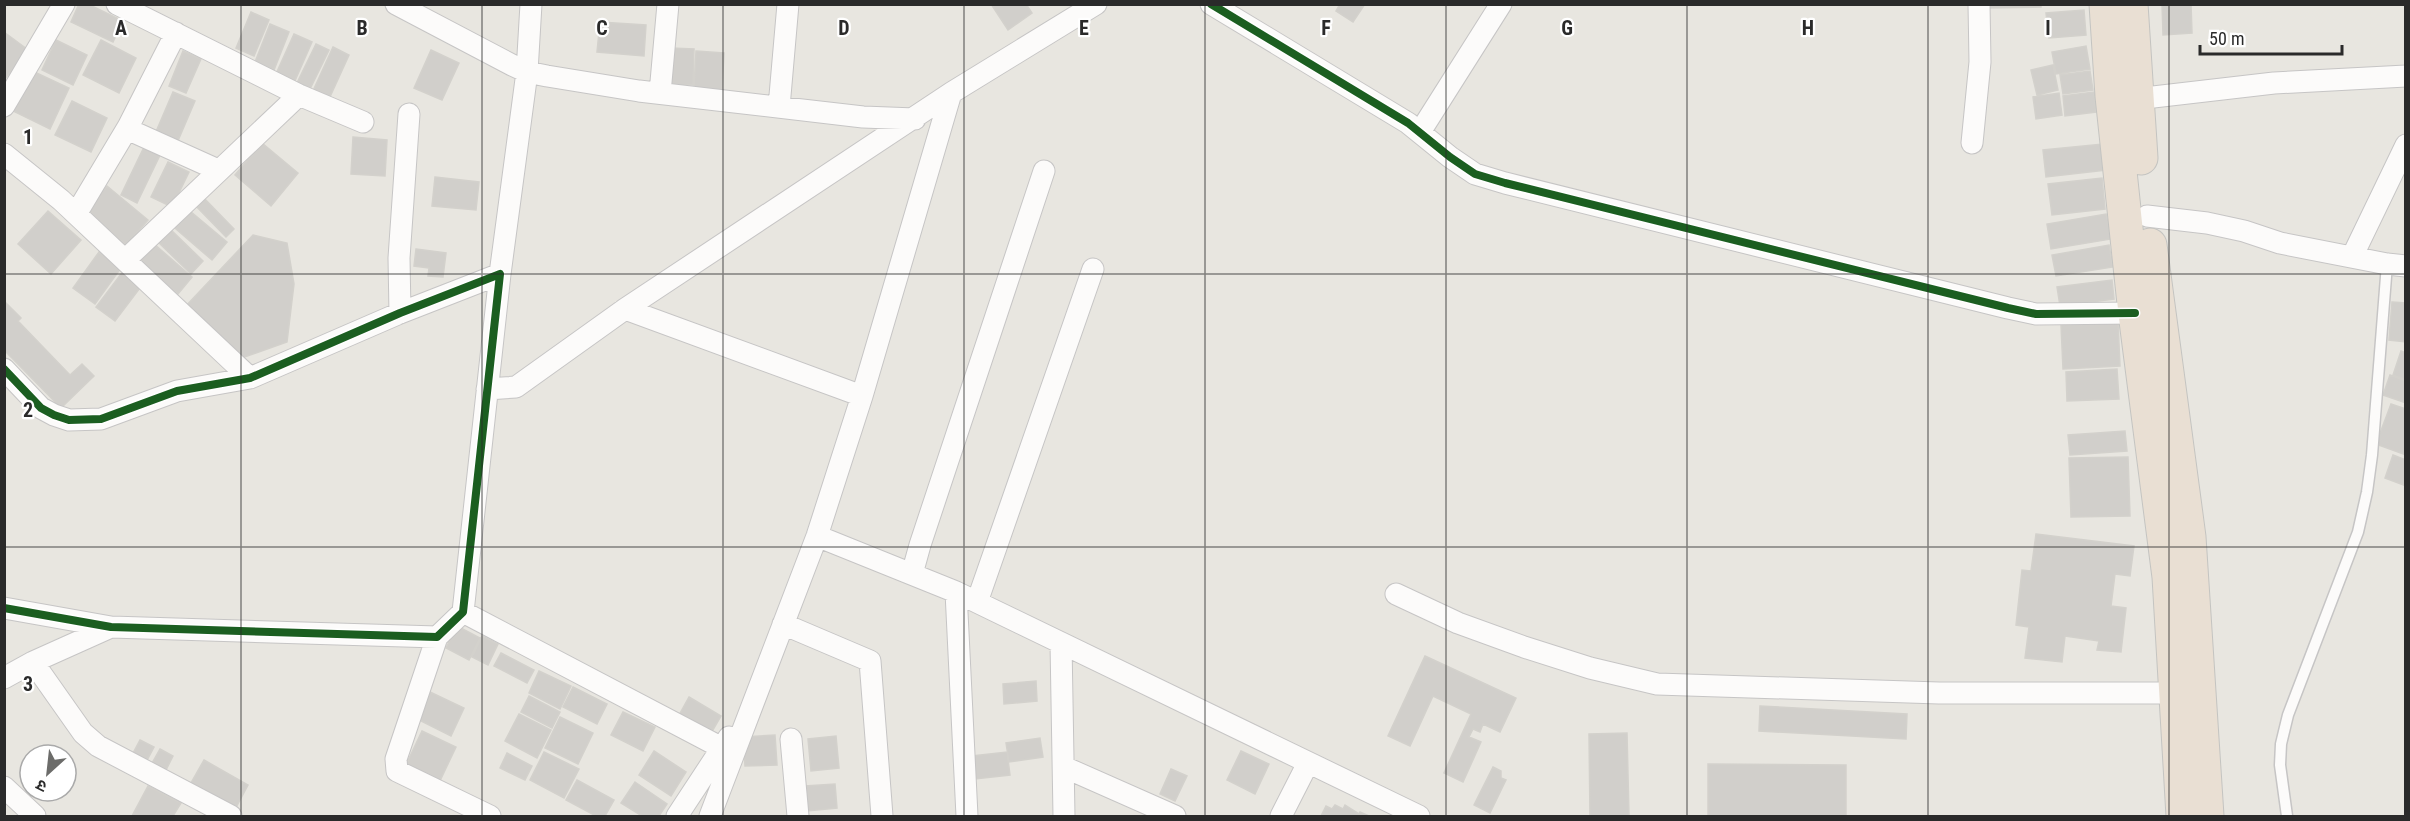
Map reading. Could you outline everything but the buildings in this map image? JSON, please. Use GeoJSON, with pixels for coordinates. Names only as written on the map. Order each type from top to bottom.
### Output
{"type":"FeatureCollection","features":[{"type":"Feature","properties":{"kind":"highway"},"geometry":{"type":"LineString","coordinates":[[2106,4],[2112,96],[2133,186],[2140,251],[2189,537],[2207,816]]}},
{"type":"Feature","properties":{"kind":"highway"},"geometry":{"type":"LineString","coordinates":[[2131,4],[2136,99],[2133,186],[2146,216],[2140,251],[2135,313],[2169,577],[2183,816]]}},
{"type":"Feature","properties":{"kind":"street"},"geometry":{"type":"LineString","coordinates":[[4,106],[64,4]]}},
{"type":"Feature","properties":{"kind":"street"},"geometry":{"type":"LineString","coordinates":[[117,4],[299,94],[363,122]]}},
{"type":"Feature","properties":{"kind":"street"},"geometry":{"type":"LineString","coordinates":[[396,4],[527,72],[660,93],[863,117],[915,119]]}},
{"type":"Feature","properties":{"kind":"street"},"geometry":{"type":"LineString","coordinates":[[490,816],[397,771],[396,759],[437,637],[463,612],[500,274],[527,72],[531,4]]}},
{"type":"Feature","properties":{"kind":"street"},"geometry":{"type":"LineString","coordinates":[[660,93],[668,4]]}},
{"type":"Feature","properties":{"kind":"street"},"geometry":{"type":"LineString","coordinates":[[779,107],[788,4]]}},
{"type":"Feature","properties":{"kind":"street"},"geometry":{"type":"LineString","coordinates":[[487,389],[516,387],[625,309],[951,93],[1096,4]]}},
{"type":"Feature","properties":{"kind":"street"},"geometry":{"type":"LineString","coordinates":[[1211,4],[1420,132],[1475,174],[2036,314],[2135,313]]}},
{"type":"Feature","properties":{"kind":"street"},"geometry":{"type":"LineString","coordinates":[[1420,132],[1501,4]]}},
{"type":"Feature","properties":{"kind":"street"},"geometry":{"type":"LineString","coordinates":[[1972,144],[1980,62],[1979,4]]}},
{"type":"Feature","properties":{"kind":"street"},"geometry":{"type":"LineString","coordinates":[[76,214],[127,129],[176,33]]}},
{"type":"Feature","properties":{"kind":"street"},"geometry":{"type":"LineString","coordinates":[[2136,99],[2274,83],[2406,76]]}},
{"type":"Feature","properties":{"kind":"street"},"geometry":{"type":"LineString","coordinates":[[710,816],[817,536],[862,396],[951,93]]}},
{"type":"Feature","properties":{"kind":"street"},"geometry":{"type":"LineString","coordinates":[[125,260],[299,94]]}},
{"type":"Feature","properties":{"kind":"street"},"geometry":{"type":"LineString","coordinates":[[400,313],[399,258],[409,114]]}},
{"type":"Feature","properties":{"kind":"street"},"geometry":{"type":"LineString","coordinates":[[127,129],[218,171]]}},
{"type":"Feature","properties":{"kind":"street"},"geometry":{"type":"LineString","coordinates":[[2352,257],[2406,146]]}},
{"type":"Feature","properties":{"kind":"street"},"geometry":{"type":"LineString","coordinates":[[4,154],[76,214],[249,378]]}},
{"type":"Feature","properties":{"kind":"street"},"geometry":{"type":"LineString","coordinates":[[912,574],[1044,171]]}},
{"type":"Feature","properties":{"kind":"street"},"geometry":{"type":"LineString","coordinates":[[2146,216],[2207,223],[2244,231],[2280,243],[2396,265]]}},
{"type":"Feature","properties":{"kind":"street"},"geometry":{"type":"LineString","coordinates":[[976,602],[1093,269]]}},
{"type":"Feature","properties":{"kind":"street"},"geometry":{"type":"LineString","coordinates":[[4,369],[41,408],[69,420],[100,418],[177,392],[249,378],[400,313],[500,274]]}},
{"type":"Feature","properties":{"kind":"street"},"geometry":{"type":"LineString","coordinates":[[625,309],[862,396]]}},
{"type":"Feature","properties":{"kind":"street"},"geometry":{"type":"LineString","coordinates":[[817,536],[956,592],[1419,816]]}},
{"type":"Feature","properties":{"kind":"street"},"geometry":{"type":"LineString","coordinates":[[956,592],[967,816]]}},
{"type":"Feature","properties":{"kind":"street"},"geometry":{"type":"LineString","coordinates":[[1396,594],[1458,623],[1524,647],[1590,668],[1657,684],[1939,693],[2176,693]]}},
{"type":"Feature","properties":{"kind":"street"},"geometry":{"type":"LineString","coordinates":[[4,608],[111,627],[437,637]]}},
{"type":"Feature","properties":{"kind":"street"},"geometry":{"type":"LineString","coordinates":[[463,612],[722,748]]}},
{"type":"Feature","properties":{"kind":"street"},"geometry":{"type":"LineString","coordinates":[[783,624],[870,661],[882,816]]}},
{"type":"Feature","properties":{"kind":"street"},"geometry":{"type":"LineString","coordinates":[[4,678],[33,662],[111,627]]}},
{"type":"Feature","properties":{"kind":"street"},"geometry":{"type":"LineString","coordinates":[[1061,643],[1065,816]]}},
{"type":"Feature","properties":{"kind":"street"},"geometry":{"type":"LineString","coordinates":[[33,662],[83,733],[98,746],[231,816]]}},
{"type":"Feature","properties":{"kind":"street"},"geometry":{"type":"LineString","coordinates":[[677,816],[756,696]]}},
{"type":"Feature","properties":{"kind":"street"},"geometry":{"type":"LineString","coordinates":[[791,739],[798,816]]}},
{"type":"Feature","properties":{"kind":"street"},"geometry":{"type":"LineString","coordinates":[[1281,816],[1308,763]]}},
{"type":"Feature","properties":{"kind":"street"},"geometry":{"type":"LineString","coordinates":[[1064,767],[1175,816]]}},
{"type":"Feature","properties":{"kind":"street"},"geometry":{"type":"LineString","coordinates":[[4,787],[35,816]]}},
{"type":"Feature","properties":{"kind":"lane"},"geometry":{"type":"LineString","coordinates":[[2287,816],[2280,765],[2281,744],[2288,715],[2358,532],[2367,492],[2396,265]]}},
{"type":"Feature","properties":{"kind":"cycle path"},"geometry":{"type":"LineString","coordinates":[[1211,4],[1408,123],[1475,174],[2036,314],[2135,313]]}},
{"type":"Feature","properties":{"kind":"cycle path"},"geometry":{"type":"LineString","coordinates":[[4,369],[41,408],[54,415],[69,420],[101,419],[177,391],[250,378],[400,313],[500,274],[463,612],[437,637],[111,627],[4,608]]}}]}
